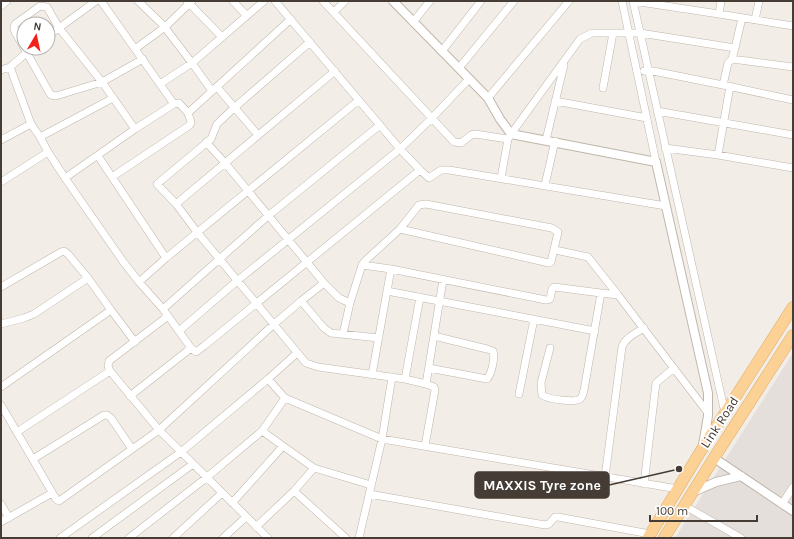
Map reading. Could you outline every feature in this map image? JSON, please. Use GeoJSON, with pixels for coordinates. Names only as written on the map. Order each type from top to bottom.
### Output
{"type":"FeatureCollection","features":[{"type":"Feature","properties":{"kind":"main road","name":"Link Road"},"geometry":{"type":"LineString","coordinates":[[649,536],[702,449],[793,307]]}},
{"type":"Feature","properties":{"kind":"main road","name":"Link Road"},"geometry":{"type":"LineString","coordinates":[[664,538],[793,335]]}},
{"type":"Feature","properties":{"kind":"street"},"geometry":{"type":"LineString","coordinates":[[1,6],[7,1]]}},
{"type":"Feature","properties":{"kind":"street"},"geometry":{"type":"LineString","coordinates":[[56,30],[96,1]]}},
{"type":"Feature","properties":{"kind":"street"},"geometry":{"type":"LineString","coordinates":[[101,1],[174,104]]}},
{"type":"Feature","properties":{"kind":"street"},"geometry":{"type":"LineString","coordinates":[[138,1],[164,27],[192,63],[258,135]]}},
{"type":"Feature","properties":{"kind":"street"},"geometry":{"type":"LineString","coordinates":[[233,1],[247,16]]}},
{"type":"Feature","properties":{"kind":"street"},"geometry":{"type":"LineString","coordinates":[[160,84],[192,63],[264,1]]}},
{"type":"Feature","properties":{"kind":"street"},"geometry":{"type":"LineString","coordinates":[[276,1],[380,125],[429,178],[441,170],[446,170],[546,185],[666,206]]}},
{"type":"Feature","properties":{"kind":"street"},"geometry":{"type":"LineString","coordinates":[[323,1],[454,142],[461,143],[471,135],[475,134],[509,136],[555,141],[656,162]]}},
{"type":"Feature","properties":{"kind":"street"},"geometry":{"type":"LineString","coordinates":[[334,12],[345,1]]}},
{"type":"Feature","properties":{"kind":"street"},"geometry":{"type":"LineString","coordinates":[[394,1],[488,98],[509,136]]}},
{"type":"Feature","properties":{"kind":"street"},"geometry":{"type":"LineString","coordinates":[[414,22],[430,1]]}},
{"type":"Feature","properties":{"kind":"street"},"geometry":{"type":"LineString","coordinates":[[442,51],[481,1]]}},
{"type":"Feature","properties":{"kind":"street"},"geometry":{"type":"LineString","coordinates":[[459,68],[514,1]]}},
{"type":"Feature","properties":{"kind":"street"},"geometry":{"type":"LineString","coordinates":[[488,98],[569,1]]}},
{"type":"Feature","properties":{"kind":"street"},"geometry":{"type":"LineString","coordinates":[[622,1],[633,33],[643,71],[657,111],[725,413]]}},
{"type":"Feature","properties":{"kind":"street"},"geometry":{"type":"LineString","coordinates":[[702,449],[708,413],[708,394],[647,118],[643,71],[633,33],[633,1],[674,4],[718,14],[793,26]]}},
{"type":"Feature","properties":{"kind":"street"},"geometry":{"type":"LineString","coordinates":[[718,14],[721,1]]}},
{"type":"Feature","properties":{"kind":"street"},"geometry":{"type":"LineString","coordinates":[[755,20],[759,1]]}},
{"type":"Feature","properties":{"kind":"street"},"geometry":{"type":"LineString","coordinates":[[135,49],[164,27],[189,2],[222,38]]}},
{"type":"Feature","properties":{"kind":"street"},"geometry":{"type":"LineString","coordinates":[[27,16],[42,6],[48,9],[52,16]]}},
{"type":"Feature","properties":{"kind":"street"},"geometry":{"type":"LineString","coordinates":[[718,155],[724,122],[728,63],[732,59],[742,18]]}},
{"type":"Feature","properties":{"kind":"street"},"geometry":{"type":"LineString","coordinates":[[188,113],[291,19]]}},
{"type":"Feature","properties":{"kind":"street"},"geometry":{"type":"LineString","coordinates":[[16,23],[14,27],[16,33]]}},
{"type":"Feature","properties":{"kind":"street"},"geometry":{"type":"LineString","coordinates":[[56,23],[102,82],[135,129]]}},
{"type":"Feature","properties":{"kind":"street"},"geometry":{"type":"LineString","coordinates":[[603,88],[613,33]]}},
{"type":"Feature","properties":{"kind":"street"},"geometry":{"type":"LineString","coordinates":[[501,178],[509,136],[580,39],[586,34],[633,33],[735,48]]}},
{"type":"Feature","properties":{"kind":"street"},"geometry":{"type":"LineString","coordinates":[[310,42],[217,124],[213,137],[157,184],[176,204],[197,232],[302,360],[311,365],[405,379],[434,387],[435,390],[425,446]]}},
{"type":"Feature","properties":{"kind":"street"},"geometry":{"type":"LineString","coordinates":[[1,70],[10,67],[22,56]]}},
{"type":"Feature","properties":{"kind":"street"},"geometry":{"type":"LineString","coordinates":[[32,56],[49,92],[53,96],[102,82],[143,59]]}},
{"type":"Feature","properties":{"kind":"street"},"geometry":{"type":"LineString","coordinates":[[732,59],[793,67]]}},
{"type":"Feature","properties":{"kind":"street"},"geometry":{"type":"LineString","coordinates":[[546,140],[564,61]]}},
{"type":"Feature","properties":{"kind":"street"},"geometry":{"type":"LineString","coordinates":[[10,67],[31,124],[48,152],[122,260],[163,309],[194,351],[198,351],[420,170]]}},
{"type":"Feature","properties":{"kind":"street"},"geometry":{"type":"LineString","coordinates":[[176,204],[335,71]]}},
{"type":"Feature","properties":{"kind":"street"},"geometry":{"type":"LineString","coordinates":[[643,71],[727,85],[793,100]]}},
{"type":"Feature","properties":{"kind":"street"},"geometry":{"type":"LineString","coordinates":[[179,331],[237,281],[400,148],[432,118],[469,79]]}},
{"type":"Feature","properties":{"kind":"street"},"geometry":{"type":"LineString","coordinates":[[40,137],[113,98]]}},
{"type":"Feature","properties":{"kind":"street"},"geometry":{"type":"LineString","coordinates":[[139,282],[197,232],[359,100]]}},
{"type":"Feature","properties":{"kind":"street"},"geometry":{"type":"LineString","coordinates":[[555,102],[647,118]]}},
{"type":"Feature","properties":{"kind":"street"},"geometry":{"type":"LineString","coordinates":[[65,178],[135,129],[174,104],[179,104],[188,113],[191,122],[190,126],[112,177]]}},
{"type":"Feature","properties":{"kind":"street"},"geometry":{"type":"LineString","coordinates":[[657,111],[793,135]]}},
{"type":"Feature","properties":{"kind":"street"},"geometry":{"type":"LineString","coordinates":[[1,140],[31,124]]}},
{"type":"Feature","properties":{"kind":"street"},"geometry":{"type":"LineString","coordinates":[[163,309],[268,216],[380,125]]}},
{"type":"Feature","properties":{"kind":"street"},"geometry":{"type":"LineString","coordinates":[[546,185],[555,141]]}},
{"type":"Feature","properties":{"kind":"street"},"geometry":{"type":"LineString","coordinates":[[206,142],[324,283],[339,298],[350,303]]}},
{"type":"Feature","properties":{"kind":"street"},"geometry":{"type":"LineString","coordinates":[[665,148],[718,155],[793,168]]}},
{"type":"Feature","properties":{"kind":"street"},"geometry":{"type":"LineString","coordinates":[[1,182],[48,152]]}},
{"type":"Feature","properties":{"kind":"street"},"geometry":{"type":"LineString","coordinates":[[98,156],[166,258]]}},
{"type":"Feature","properties":{"kind":"street"},"geometry":{"type":"LineString","coordinates":[[659,173],[670,170]]}},
{"type":"Feature","properties":{"kind":"street"},"geometry":{"type":"LineString","coordinates":[[343,334],[350,303],[362,265],[400,229],[419,205],[426,204],[554,229],[558,232],[552,261],[549,263],[400,229]]}},
{"type":"Feature","properties":{"kind":"street"},"geometry":{"type":"LineString","coordinates":[[555,250],[588,257],[708,413]]}},
{"type":"Feature","properties":{"kind":"street"},"geometry":{"type":"LineString","coordinates":[[1,287],[62,251],[68,254],[88,278],[110,310],[135,342]]}},
{"type":"Feature","properties":{"kind":"street"},"geometry":{"type":"LineString","coordinates":[[362,265],[391,269],[548,300],[550,299],[552,289],[554,287],[618,295]]}},
{"type":"Feature","properties":{"kind":"street"},"geometry":{"type":"LineString","coordinates":[[372,375],[391,269]]}},
{"type":"Feature","properties":{"kind":"street"},"geometry":{"type":"LineString","coordinates":[[1,324],[34,314],[88,278]]}},
{"type":"Feature","properties":{"kind":"street"},"geometry":{"type":"LineString","coordinates":[[426,384],[444,280]]}},
{"type":"Feature","properties":{"kind":"street"},"geometry":{"type":"LineString","coordinates":[[1,404],[52,493],[57,500],[61,500],[159,430],[273,325],[324,283]]}},
{"type":"Feature","properties":{"kind":"street"},"geometry":{"type":"LineString","coordinates":[[387,291],[595,331]]}},
{"type":"Feature","properties":{"kind":"street"},"geometry":{"type":"LineString","coordinates":[[550,348],[541,383],[542,395],[570,401],[580,400],[584,390],[601,293]]}},
{"type":"Feature","properties":{"kind":"street"},"geometry":{"type":"LineString","coordinates":[[405,379],[420,297]]}},
{"type":"Feature","properties":{"kind":"street"},"geometry":{"type":"LineString","coordinates":[[301,301],[327,331],[379,338]]}},
{"type":"Feature","properties":{"kind":"street"},"geometry":{"type":"LineString","coordinates":[[1,387],[110,310]]}},
{"type":"Feature","properties":{"kind":"street"},"geometry":{"type":"LineString","coordinates":[[168,316],[109,362],[108,366],[110,371],[159,430],[267,538]]}},
{"type":"Feature","properties":{"kind":"street"},"geometry":{"type":"LineString","coordinates":[[519,394],[534,320]]}},
{"type":"Feature","properties":{"kind":"street"},"geometry":{"type":"LineString","coordinates":[[605,477],[622,347],[630,337],[644,328]]}},
{"type":"Feature","properties":{"kind":"street"},"geometry":{"type":"LineString","coordinates":[[429,368],[487,379],[490,375],[494,356],[493,351],[487,349],[434,336]]}},
{"type":"Feature","properties":{"kind":"street"},"geometry":{"type":"LineString","coordinates":[[130,396],[191,348]]}},
{"type":"Feature","properties":{"kind":"street"},"geometry":{"type":"LineString","coordinates":[[60,538],[180,452],[297,353]]}},
{"type":"Feature","properties":{"kind":"street"},"geometry":{"type":"LineString","coordinates":[[644,484],[656,382],[674,368]]}},
{"type":"Feature","properties":{"kind":"street"},"geometry":{"type":"LineString","coordinates":[[17,432],[110,371]]}},
{"type":"Feature","properties":{"kind":"street"},"geometry":{"type":"LineString","coordinates":[[359,538],[382,439],[392,377]]}},
{"type":"Feature","properties":{"kind":"street"},"geometry":{"type":"LineString","coordinates":[[268,379],[284,398],[382,439],[678,489]]}},
{"type":"Feature","properties":{"kind":"street"},"geometry":{"type":"LineString","coordinates":[[129,538],[206,478],[262,431],[284,398]]}},
{"type":"Feature","properties":{"kind":"street"},"geometry":{"type":"LineString","coordinates":[[33,459],[108,415],[132,449]]}},
{"type":"Feature","properties":{"kind":"street"},"geometry":{"type":"LineString","coordinates":[[262,431],[314,468],[371,484]]}},
{"type":"Feature","properties":{"kind":"street"},"geometry":{"type":"LineString","coordinates":[[232,503],[283,446]]}},
{"type":"Feature","properties":{"kind":"street"},"geometry":{"type":"LineString","coordinates":[[714,458],[793,511]]}},
{"type":"Feature","properties":{"kind":"street"},"geometry":{"type":"LineString","coordinates":[[92,538],[193,464]]}},
{"type":"Feature","properties":{"kind":"street"},"geometry":{"type":"LineString","coordinates":[[256,527],[294,491],[314,468]]}},
{"type":"Feature","properties":{"kind":"street"},"geometry":{"type":"LineString","coordinates":[[693,492],[716,482],[741,476]]}},
{"type":"Feature","properties":{"kind":"street"},"geometry":{"type":"LineString","coordinates":[[782,504],[793,487]]}},
{"type":"Feature","properties":{"kind":"street"},"geometry":{"type":"LineString","coordinates":[[294,491],[346,538]]}},
{"type":"Feature","properties":{"kind":"street"},"geometry":{"type":"LineString","coordinates":[[1,522],[52,493]]}},
{"type":"Feature","properties":{"kind":"street"},"geometry":{"type":"LineString","coordinates":[[173,538],[222,493]]}},
{"type":"Feature","properties":{"kind":"street"},"geometry":{"type":"LineString","coordinates":[[369,494],[545,525],[549,524],[555,517],[557,517],[649,536]]}},
{"type":"Feature","properties":{"kind":"street"},"geometry":{"type":"LineString","coordinates":[[1,504],[9,518]]}},
{"type":"Feature","properties":{"kind":"street"},"geometry":{"type":"LineString","coordinates":[[685,506],[741,538]]}},
{"type":"Feature","properties":{"kind":"street"},"geometry":{"type":"LineString","coordinates":[[223,538],[246,517]]}},
{"type":"Feature","properties":{"kind":"shaded area"},"geometry":{"type":"Polygon","coordinates":[[[793,353],[793,538],[675,538],[793,353]]]}},
{"type":"Feature","properties":{"kind":"place","name":"MAXXIS Tyre zone"},"geometry":{"type":"Point","coordinates":[679,469]}}]}
